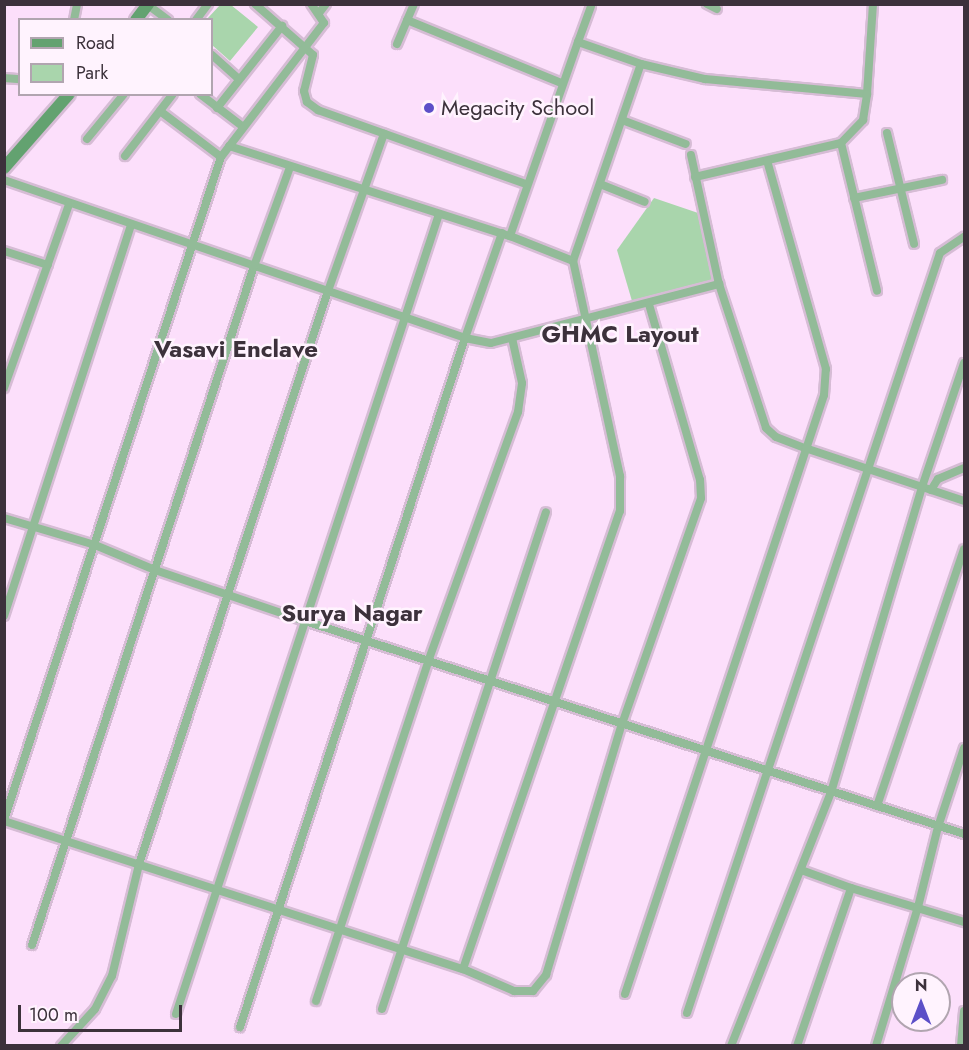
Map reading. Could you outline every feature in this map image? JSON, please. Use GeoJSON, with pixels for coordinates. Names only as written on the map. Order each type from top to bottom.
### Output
{"type":"FeatureCollection","features":[{"type":"Feature","properties":{"kind":"street"},"geometry":{"type":"LineString","coordinates":[[198,18],[208,4]]}},
{"type":"Feature","properties":{"kind":"street"},"geometry":{"type":"LineString","coordinates":[[255,4],[306,46],[313,55],[304,92],[307,102],[318,110],[526,184]]}},
{"type":"Feature","properties":{"kind":"street"},"geometry":{"type":"LineString","coordinates":[[311,4],[319,12],[324,23],[242,126],[221,157],[4,820],[463,969],[522,993],[540,985],[622,724],[701,498],[700,480],[649,305]]}},
{"type":"Feature","properties":{"kind":"street"},"geometry":{"type":"LineString","coordinates":[[319,12],[326,4]]}},
{"type":"Feature","properties":{"kind":"street"},"geometry":{"type":"LineString","coordinates":[[397,44],[414,4]]}},
{"type":"Feature","properties":{"kind":"street"},"geometry":{"type":"LineString","coordinates":[[707,4],[717,9]]}},
{"type":"Feature","properties":{"kind":"street"},"geometry":{"type":"LineString","coordinates":[[695,177],[841,143],[864,120],[873,4]]}},
{"type":"Feature","properties":{"kind":"street"},"geometry":{"type":"LineString","coordinates":[[138,18],[148,5],[165,18]]}},
{"type":"Feature","properties":{"kind":"street"},"geometry":{"type":"LineString","coordinates":[[240,1027],[465,338],[526,184],[591,6]]}},
{"type":"Feature","properties":{"kind":"street"},"geometry":{"type":"LineString","coordinates":[[407,20],[561,83]]}},
{"type":"Feature","properties":{"kind":"street"},"geometry":{"type":"LineString","coordinates":[[217,108],[282,26]]}},
{"type":"Feature","properties":{"kind":"street"},"geometry":{"type":"LineString","coordinates":[[578,42],[641,64],[705,79],[867,94]]}},
{"type":"Feature","properties":{"kind":"street"},"geometry":{"type":"LineString","coordinates":[[213,56],[239,79]]}},
{"type":"Feature","properties":{"kind":"street"},"geometry":{"type":"LineString","coordinates":[[463,969],[553,702],[614,535],[622,499],[620,476],[583,318],[573,261],[641,64]]}},
{"type":"Feature","properties":{"kind":"street"},"geometry":{"type":"LineString","coordinates":[[55,110],[58,96]]}},
{"type":"Feature","properties":{"kind":"street"},"geometry":{"type":"LineString","coordinates":[[4,168],[67,96]]}},
{"type":"Feature","properties":{"kind":"street"},"geometry":{"type":"LineString","coordinates":[[87,139],[122,96]]}},
{"type":"Feature","properties":{"kind":"street"},"geometry":{"type":"LineString","coordinates":[[125,156],[171,96]]}},
{"type":"Feature","properties":{"kind":"street"},"geometry":{"type":"LineString","coordinates":[[202,96],[242,126]]}},
{"type":"Feature","properties":{"kind":"street"},"geometry":{"type":"LineString","coordinates":[[160,111],[221,157]]}},
{"type":"Feature","properties":{"kind":"street"},"geometry":{"type":"LineString","coordinates":[[622,120],[686,144]]}},
{"type":"Feature","properties":{"kind":"street"},"geometry":{"type":"LineString","coordinates":[[887,133],[915,244]]}},
{"type":"Feature","properties":{"kind":"street"},"geometry":{"type":"LineString","coordinates":[[61,1046],[95,1009],[108,985],[139,864],[328,291],[384,134]]}},
{"type":"Feature","properties":{"kind":"street"},"geometry":{"type":"LineString","coordinates":[[841,143],[877,291]]}},
{"type":"Feature","properties":{"kind":"street"},"geometry":{"type":"LineString","coordinates":[[229,146],[363,191],[506,234],[573,261]]}},
{"type":"Feature","properties":{"kind":"street"},"geometry":{"type":"LineString","coordinates":[[691,155],[719,284],[759,416],[776,437],[964,501]]}},
{"type":"Feature","properties":{"kind":"street"},"geometry":{"type":"LineString","coordinates":[[625,994],[824,395],[826,369],[767,161]]}},
{"type":"Feature","properties":{"kind":"street"},"geometry":{"type":"LineString","coordinates":[[32,945],[68,841],[254,266],[290,166]]}},
{"type":"Feature","properties":{"kind":"street"},"geometry":{"type":"LineString","coordinates":[[4,180],[131,226],[404,318],[465,338],[491,343],[583,318],[649,305],[719,284]]}},
{"type":"Feature","properties":{"kind":"street"},"geometry":{"type":"LineString","coordinates":[[854,198],[942,180]]}},
{"type":"Feature","properties":{"kind":"street"},"geometry":{"type":"LineString","coordinates":[[600,184],[645,202]]}},
{"type":"Feature","properties":{"kind":"street"},"geometry":{"type":"LineString","coordinates":[[4,388],[69,204]]}},
{"type":"Feature","properties":{"kind":"street"},"geometry":{"type":"LineString","coordinates":[[176,1014],[439,214]]}},
{"type":"Feature","properties":{"kind":"street"},"geometry":{"type":"LineString","coordinates":[[4,616],[31,526],[131,226]]}},
{"type":"Feature","properties":{"kind":"street"},"geometry":{"type":"LineString","coordinates":[[687,1013],[940,253],[964,237]]}},
{"type":"Feature","properties":{"kind":"street"},"geometry":{"type":"LineString","coordinates":[[4,251],[48,265]]}},
{"type":"Feature","properties":{"kind":"street"},"geometry":{"type":"LineString","coordinates":[[316,1001],[342,930],[429,659],[522,398],[512,338]]}},
{"type":"Feature","properties":{"kind":"street"},"geometry":{"type":"LineString","coordinates":[[731,1046],[832,789],[964,363]]}},
{"type":"Feature","properties":{"kind":"street"},"geometry":{"type":"LineString","coordinates":[[926,489],[938,479],[964,468]]}},
{"type":"Feature","properties":{"kind":"street"},"geometry":{"type":"LineString","coordinates":[[382,1009],[546,512]]}},
{"type":"Feature","properties":{"kind":"street"},"geometry":{"type":"LineString","coordinates":[[4,518],[95,545],[155,570],[305,621],[429,659],[767,772],[832,789],[877,807],[964,834]]}},
{"type":"Feature","properties":{"kind":"street"},"geometry":{"type":"LineString","coordinates":[[877,807],[964,549]]}},
{"type":"Feature","properties":{"kind":"street"},"geometry":{"type":"LineString","coordinates":[[876,1046],[918,907],[938,826],[964,748]]}},
{"type":"Feature","properties":{"kind":"street"},"geometry":{"type":"LineString","coordinates":[[801,870],[851,888],[964,922]]}},
{"type":"Feature","properties":{"kind":"street"},"geometry":{"type":"LineString","coordinates":[[797,1046],[851,888]]}},
{"type":"Feature","properties":{"kind":"street"},"geometry":{"type":"LineString","coordinates":[[961,1046],[964,1011]]}},
{"type":"Feature","properties":{"kind":"green space"},"geometry":{"type":"Polygon","coordinates":[[[220,5],[231,5],[258,27],[230,61],[213,46],[213,18],[208,18],[220,5]]]}},
{"type":"Feature","properties":{"kind":"green space"},"geometry":{"type":"Polygon","coordinates":[[[654,198],[704,215],[713,280],[632,301],[617,250],[654,198]]]}},
{"type":"Feature","properties":{"kind":"place","name":"Megacity School"},"geometry":{"type":"Point","coordinates":[429,108]}},
{"type":"Feature","properties":{"kind":"district","name":"GHMC Layout"},"geometry":{"type":"Point","coordinates":[620,334]}},
{"type":"Feature","properties":{"kind":"district","name":"Vasavi Enclave"},"geometry":{"type":"Point","coordinates":[236,349]}},
{"type":"Feature","properties":{"kind":"district","name":"Surya Nagar"},"geometry":{"type":"Point","coordinates":[352,613]}}]}
